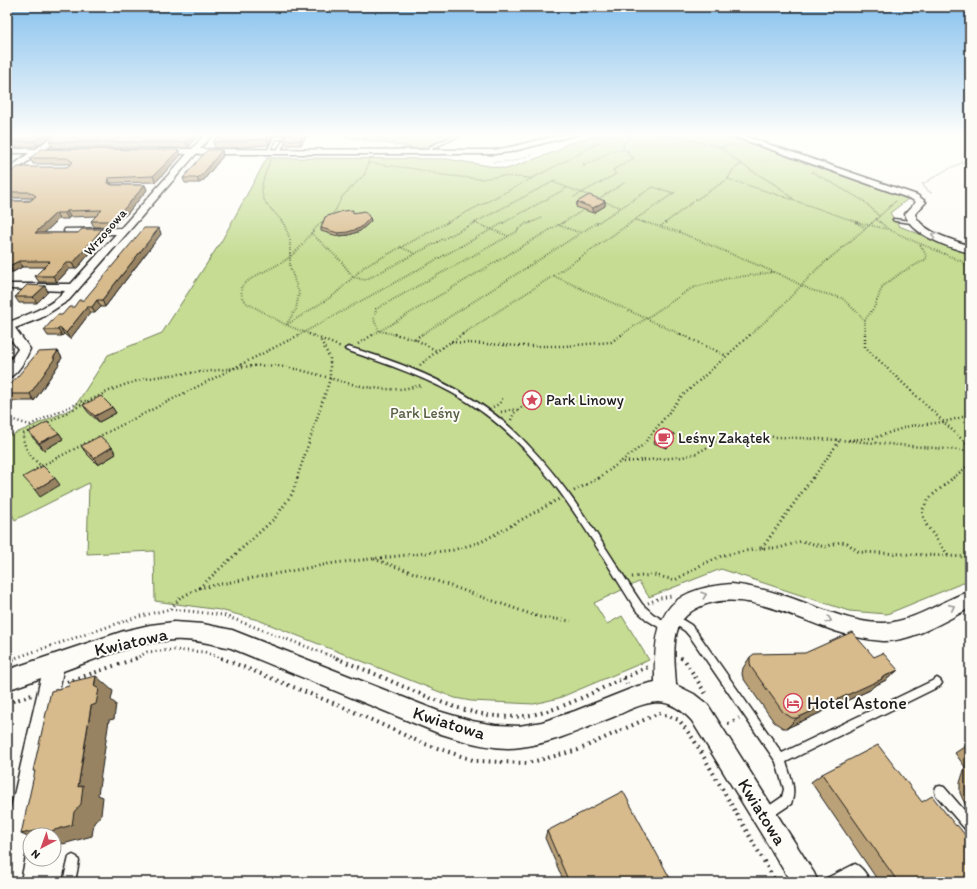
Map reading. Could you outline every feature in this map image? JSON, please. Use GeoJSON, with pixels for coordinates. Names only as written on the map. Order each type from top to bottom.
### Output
{"type":"FeatureCollection","features":[{"type":"Feature","properties":{"kind":"street","name":"Wrzosowa"},"geometry":{"type":"LineString","coordinates":[[7,327],[24,321],[65,298],[173,175]]}},
{"type":"Feature","properties":{"kind":"street"},"geometry":{"type":"LineString","coordinates":[[848,175],[903,195],[916,198],[931,193]]}},
{"type":"Feature","properties":{"kind":"street"},"geometry":{"type":"LineString","coordinates":[[153,186],[164,186]]}},
{"type":"Feature","properties":{"kind":"street"},"geometry":{"type":"LineString","coordinates":[[916,198],[920,204],[910,214],[912,222],[925,232],[970,250]]}},
{"type":"Feature","properties":{"kind":"street"},"geometry":{"type":"LineString","coordinates":[[69,231],[125,231]]}},
{"type":"Feature","properties":{"kind":"street"},"geometry":{"type":"LineString","coordinates":[[11,286],[75,288]]}},
{"type":"Feature","properties":{"kind":"street"},"geometry":{"type":"LineString","coordinates":[[7,327],[24,349],[21,356],[7,374]]}},
{"type":"Feature","properties":{"kind":"street"},"geometry":{"type":"LineString","coordinates":[[666,693],[666,643],[671,623],[684,605],[695,598],[713,592],[734,591],[755,595],[858,630],[891,632],[903,629],[970,599]]}},
{"type":"Feature","properties":{"kind":"street","name":"Kwiatowa"},"geometry":{"type":"LineString","coordinates":[[7,680],[124,640],[150,634],[174,631],[203,633],[232,639],[438,722],[472,733],[506,738],[530,736],[557,729],[648,693],[666,693],[689,702],[700,713],[805,882]]}},
{"type":"Feature","properties":{"kind":"street"},"geometry":{"type":"LineString","coordinates":[[7,878],[50,688],[54,663]]}},
{"type":"Feature","properties":{"kind":"lane"},"geometry":{"type":"LineString","coordinates":[[896,220],[912,222]]}},
{"type":"Feature","properties":{"kind":"lane"},"geometry":{"type":"LineString","coordinates":[[348,349],[413,371],[434,381],[483,409],[510,430],[544,464],[567,495],[622,581],[644,612],[653,620],[688,628],[780,759],[789,789],[786,800],[765,816]]}},
{"type":"Feature","properties":{"kind":"lane"},"geometry":{"type":"LineString","coordinates":[[780,759],[937,683]]}},
{"type":"Feature","properties":{"kind":"lane"},"geometry":{"type":"LineString","coordinates":[[940,791],[970,826]]}},
{"type":"Feature","properties":{"kind":"lane"},"geometry":{"type":"LineString","coordinates":[[68,882],[73,861]]}},
{"type":"Feature","properties":{"kind":"lane"},"geometry":{"type":"LineString","coordinates":[[831,882],[855,870],[864,882]]}},
{"type":"Feature","properties":{"kind":"path"},"geometry":{"type":"LineString","coordinates":[[264,175],[261,191],[264,200],[284,223],[290,240],[289,264],[299,293],[296,313],[286,325]]}},
{"type":"Feature","properties":{"kind":"path"},"geometry":{"type":"LineString","coordinates":[[364,175],[345,194],[334,210],[290,257],[259,273],[248,280],[241,287],[242,298],[247,303],[286,325],[348,349],[582,211]]}},
{"type":"Feature","properties":{"kind":"path"},"geometry":{"type":"LineString","coordinates":[[447,175],[480,179],[501,176],[526,178],[535,177]]}},
{"type":"Feature","properties":{"kind":"path"},"geometry":{"type":"LineString","coordinates":[[286,325],[334,295],[364,267],[538,175]]}},
{"type":"Feature","properties":{"kind":"path"},"geometry":{"type":"LineString","coordinates":[[574,197],[613,175]]}},
{"type":"Feature","properties":{"kind":"path"},"geometry":{"type":"LineString","coordinates":[[661,226],[697,199],[728,179],[730,175]]}},
{"type":"Feature","properties":{"kind":"path"},"geometry":{"type":"LineString","coordinates":[[759,175],[796,201]]}},
{"type":"Feature","properties":{"kind":"path"},"geometry":{"type":"LineString","coordinates":[[819,175],[864,201],[879,216]]}},
{"type":"Feature","properties":{"kind":"path"},"geometry":{"type":"LineString","coordinates":[[931,193],[924,187],[923,184],[937,175]]}},
{"type":"Feature","properties":{"kind":"path"},"geometry":{"type":"LineString","coordinates":[[728,179],[850,220],[888,229],[961,261],[970,268]]}},
{"type":"Feature","properties":{"kind":"path"},"geometry":{"type":"LineString","coordinates":[[311,233],[341,261],[353,277],[361,280],[368,279],[556,180]]}},
{"type":"Feature","properties":{"kind":"path"},"geometry":{"type":"LineString","coordinates":[[552,182],[621,207]]}},
{"type":"Feature","properties":{"kind":"path"},"geometry":{"type":"LineString","coordinates":[[598,199],[626,182]]}},
{"type":"Feature","properties":{"kind":"path"},"geometry":{"type":"LineString","coordinates":[[413,371],[436,351],[553,276],[674,194],[653,187],[415,339]]}},
{"type":"Feature","properties":{"kind":"path"},"geometry":{"type":"LineString","coordinates":[[38,478],[32,472],[41,466],[304,333],[567,188]]}},
{"type":"Feature","properties":{"kind":"path"},"geometry":{"type":"LineString","coordinates":[[199,588],[334,563],[453,550],[481,542],[596,480],[622,462],[643,444],[681,397],[747,336],[780,308],[801,284],[817,269],[870,225],[903,195]]}},
{"type":"Feature","properties":{"kind":"path"},"geometry":{"type":"LineString","coordinates":[[20,202],[40,197]]}},
{"type":"Feature","properties":{"kind":"path"},"geometry":{"type":"LineString","coordinates":[[379,331],[374,320],[376,309],[518,231],[517,230],[526,225],[525,224],[529,224],[542,218]]}},
{"type":"Feature","properties":{"kind":"path"},"geometry":{"type":"LineString","coordinates":[[876,219],[888,229]]}},
{"type":"Feature","properties":{"kind":"path"},"geometry":{"type":"LineString","coordinates":[[635,220],[661,226],[774,272],[811,290],[842,298],[865,320]]}},
{"type":"Feature","properties":{"kind":"path"},"geometry":{"type":"LineString","coordinates":[[850,220],[866,228]]}},
{"type":"Feature","properties":{"kind":"path"},"geometry":{"type":"LineString","coordinates":[[475,223],[508,236]]}},
{"type":"Feature","properties":{"kind":"path"},"geometry":{"type":"LineString","coordinates":[[558,225],[581,233]]}},
{"type":"Feature","properties":{"kind":"path"},"geometry":{"type":"LineString","coordinates":[[314,230],[320,230]]}},
{"type":"Feature","properties":{"kind":"path"},"geometry":{"type":"LineString","coordinates":[[920,244],[927,257],[926,260],[902,272],[882,287],[875,306],[865,320],[865,347],[970,447]]}},
{"type":"Feature","properties":{"kind":"path"},"geometry":{"type":"LineString","coordinates":[[400,247],[416,254]]}},
{"type":"Feature","properties":{"kind":"path"},"geometry":{"type":"LineString","coordinates":[[451,342],[520,346],[565,346],[611,342],[692,288],[724,279],[774,272]]}},
{"type":"Feature","properties":{"kind":"path"},"geometry":{"type":"LineString","coordinates":[[553,276],[727,356]]}},
{"type":"Feature","properties":{"kind":"path"},"geometry":{"type":"LineString","coordinates":[[379,331],[415,339],[436,351]]}},
{"type":"Feature","properties":{"kind":"path"},"geometry":{"type":"LineString","coordinates":[[170,609],[180,598],[199,588],[275,518],[292,494],[330,379],[332,364],[330,355],[320,339]]}},
{"type":"Feature","properties":{"kind":"path"},"geometry":{"type":"LineString","coordinates":[[44,424],[103,394],[128,384],[153,378],[256,366],[278,366],[330,379],[380,389],[417,387],[434,381]]}},
{"type":"Feature","properties":{"kind":"path"},"geometry":{"type":"LineString","coordinates":[[7,418],[30,425],[82,401],[90,401],[94,404]]}},
{"type":"Feature","properties":{"kind":"path"},"geometry":{"type":"LineString","coordinates":[[510,430],[510,423],[514,413],[528,402]]}},
{"type":"Feature","properties":{"kind":"path"},"geometry":{"type":"LineString","coordinates":[[840,440],[874,438],[909,426],[944,422],[970,415]]}},
{"type":"Feature","properties":{"kind":"path"},"geometry":{"type":"LineString","coordinates":[[40,430],[37,427],[23,434],[22,441],[26,450],[41,466]]}},
{"type":"Feature","properties":{"kind":"path"},"geometry":{"type":"LineString","coordinates":[[622,462],[683,458],[697,453],[719,441],[757,436],[840,440],[970,451]]}},
{"type":"Feature","properties":{"kind":"path"},"geometry":{"type":"LineString","coordinates":[[761,548],[840,440]]}},
{"type":"Feature","properties":{"kind":"path"},"geometry":{"type":"LineString","coordinates":[[948,556],[925,523],[922,511],[928,499],[970,464]]}},
{"type":"Feature","properties":{"kind":"path"},"geometry":{"type":"LineString","coordinates":[[622,581],[641,574],[659,575],[675,580],[701,565],[724,555],[761,548],[779,548],[802,541],[825,547],[840,542],[847,543],[859,552],[970,557]]}},
{"type":"Feature","properties":{"kind":"path"},"geometry":{"type":"LineString","coordinates":[[372,558],[540,617],[572,621]]}},
{"type":"Feature","properties":{"kind":"green space","name":"Park Leśny"},"geometry":{"type":"Polygon","coordinates":[[[257,175],[841,175],[908,199],[890,213],[899,226],[970,254],[970,580],[887,614],[849,611],[721,569],[649,597],[639,582],[594,603],[607,624],[622,616],[649,660],[559,698],[534,704],[471,701],[455,698],[258,620],[220,610],[155,601],[154,551],[87,554],[89,483],[15,520],[7,505],[7,437],[74,408],[108,355],[162,333],[222,240],[257,175]]]}},
{"type":"Feature","properties":{"kind":"building"},"geometry":{"type":"Polygon","coordinates":[[[7,175],[154,175],[108,178],[108,183],[112,185],[145,185],[124,209],[119,211],[110,221],[91,221],[102,210],[67,211],[65,213],[56,213],[35,233],[78,233],[82,229],[102,229],[75,261],[72,263],[66,263],[53,276],[35,276],[50,261],[19,261],[7,266],[7,201],[30,201],[36,196],[30,192],[7,192],[7,175]]]}},
{"type":"Feature","properties":{"kind":"building"},"geometry":{"type":"Polygon","coordinates":[[[185,175],[201,175],[197,178],[183,178],[185,175]]]}},
{"type":"Feature","properties":{"kind":"building"},"geometry":{"type":"Polygon","coordinates":[[[589,195],[605,201],[593,208],[577,202],[589,195]]]}},
{"type":"Feature","properties":{"kind":"building"},"geometry":{"type":"Polygon","coordinates":[[[353,210],[353,213],[365,211],[370,218],[360,228],[348,232],[338,233],[321,228],[325,217],[343,211],[353,210]]]}},
{"type":"Feature","properties":{"kind":"building"},"geometry":{"type":"Polygon","coordinates":[[[144,228],[159,228],[102,300],[97,300],[92,307],[87,307],[66,333],[60,327],[58,330],[44,330],[57,315],[62,315],[69,307],[74,307],[79,300],[84,300],[144,228]]]}},
{"type":"Feature","properties":{"kind":"building"},"geometry":{"type":"Polygon","coordinates":[[[27,285],[45,286],[33,297],[15,297],[27,285]]]}},
{"type":"Feature","properties":{"kind":"building"},"geometry":{"type":"Polygon","coordinates":[[[58,351],[53,358],[55,358],[30,394],[7,394],[7,389],[38,352],[58,351]]]}},
{"type":"Feature","properties":{"kind":"building"},"geometry":{"type":"Polygon","coordinates":[[[101,396],[112,407],[95,416],[83,405],[101,396]]]}},
{"type":"Feature","properties":{"kind":"building"},"geometry":{"type":"Polygon","coordinates":[[[47,422],[59,433],[39,443],[29,432],[47,422]]]}},
{"type":"Feature","properties":{"kind":"building"},"geometry":{"type":"Polygon","coordinates":[[[663,429],[674,434],[666,445],[655,440],[663,429]]]}},
{"type":"Feature","properties":{"kind":"building"},"geometry":{"type":"Polygon","coordinates":[[[100,436],[112,447],[94,458],[81,446],[100,436]]]}},
{"type":"Feature","properties":{"kind":"building"},"geometry":{"type":"Polygon","coordinates":[[[43,466],[55,478],[35,490],[23,477],[43,466]]]}},
{"type":"Feature","properties":{"kind":"building"},"geometry":{"type":"Polygon","coordinates":[[[852,632],[874,657],[883,653],[898,670],[881,678],[882,679],[797,718],[792,718],[783,712],[751,667],[750,657],[754,654],[805,653],[852,632]]]}},
{"type":"Feature","properties":{"kind":"building"},"geometry":{"type":"Polygon","coordinates":[[[96,676],[94,686],[99,689],[96,704],[91,706],[78,787],[83,785],[81,804],[74,812],[72,825],[62,828],[23,827],[35,771],[33,771],[51,691],[69,686],[70,682],[96,676]]]}},
{"type":"Feature","properties":{"kind":"building"},"geometry":{"type":"Polygon","coordinates":[[[878,745],[922,802],[932,796],[970,841],[970,882],[898,882],[822,774],[878,745]]]}},
{"type":"Feature","properties":{"kind":"building"},"geometry":{"type":"Polygon","coordinates":[[[623,791],[672,882],[569,882],[547,831],[623,791]]]}},
{"type":"Feature","properties":{"kind":"place","name":"Park Linowy"},"geometry":{"type":"Point","coordinates":[532,400]}},
{"type":"Feature","properties":{"kind":"place","name":"Leśny Zakątek"},"geometry":{"type":"Point","coordinates":[664,438]}},
{"type":"Feature","properties":{"kind":"place","name":"Hotel Astone"},"geometry":{"type":"Point","coordinates":[793,703]}}]}
